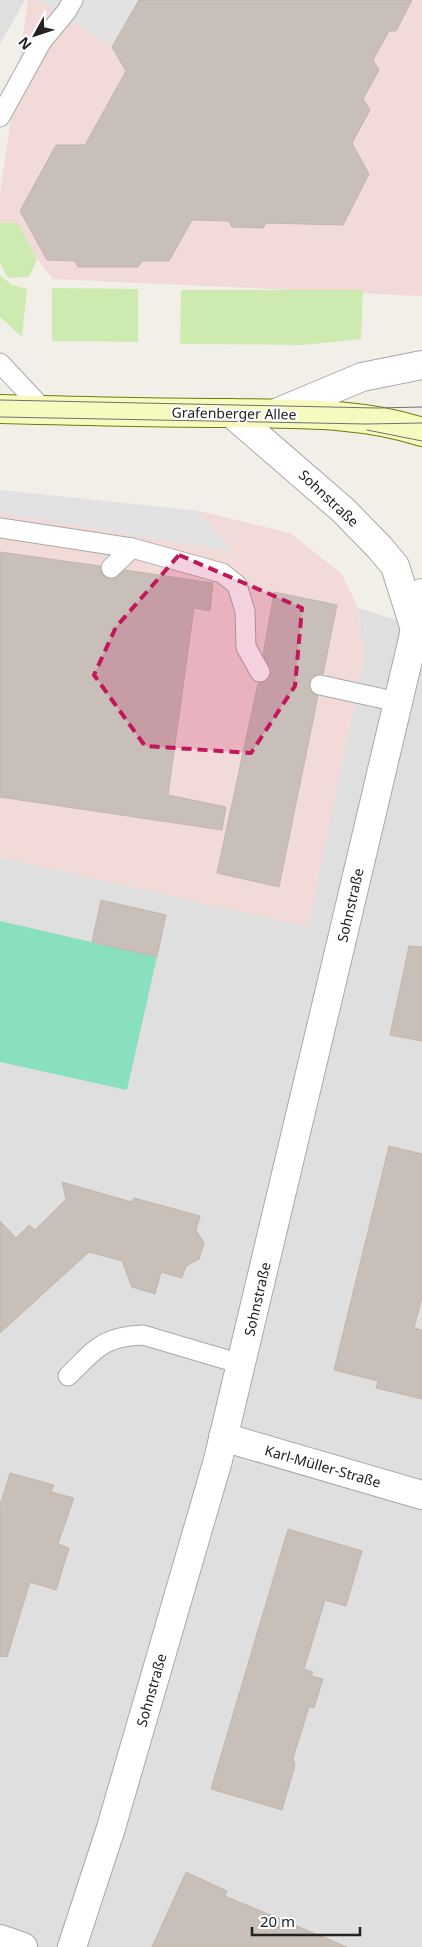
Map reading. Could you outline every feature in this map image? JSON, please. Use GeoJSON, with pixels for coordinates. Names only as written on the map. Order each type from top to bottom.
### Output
{"type":"FeatureCollection","features":[{"type":"Feature","properties":{"kind":"main road","name":"Grafenberger Allee"},"geometry":{"type":"LineString","coordinates":[[0,409],[276,413],[363,419],[397,424],[422,432]]}},
{"type":"Feature","properties":{"kind":"street"},"geometry":{"type":"LineString","coordinates":[[276,413],[362,377],[422,365]]}},
{"type":"Feature","properties":{"kind":"street","name":"Sohnstraße"},"geometry":{"type":"LineString","coordinates":[[231,413],[343,510],[395,566],[416,636]]}},
{"type":"Feature","properties":{"kind":"street","name":"Sohnstraße"},"geometry":{"type":"LineString","coordinates":[[72,1947],[111,1828],[224,1437],[398,702],[416,636],[422,593]]}},
{"type":"Feature","properties":{"kind":"street","name":"Karl-Müller-Straße"},"geometry":{"type":"LineString","coordinates":[[224,1437],[422,1495]]}},
{"type":"Feature","properties":{"kind":"street"},"geometry":{"type":"LineString","coordinates":[[0,1939],[23,1947]]}},
{"type":"Feature","properties":{"kind":"lane"},"geometry":{"type":"LineString","coordinates":[[2,108],[42,41],[70,6]]}},
{"type":"Feature","properties":{"kind":"lane"},"geometry":{"type":"LineString","coordinates":[[0,363],[44,410]]}},
{"type":"Feature","properties":{"kind":"lane"},"geometry":{"type":"LineString","coordinates":[[0,528],[132,548],[222,574],[237,585],[245,612],[246,648],[260,672]]}},
{"type":"Feature","properties":{"kind":"lane"},"geometry":{"type":"LineString","coordinates":[[111,568],[132,548]]}},
{"type":"Feature","properties":{"kind":"lane"},"geometry":{"type":"LineString","coordinates":[[320,685],[398,702]]}},
{"type":"Feature","properties":{"kind":"lane"},"geometry":{"type":"LineString","coordinates":[[68,1376],[102,1343],[126,1336],[143,1335],[241,1364]]}},
{"type":"Feature","properties":{"kind":"highlighted area"},"geometry":{"type":"Polygon","coordinates":[[[179,555],[302,608],[295,686],[251,753],[145,746],[94,675],[116,627],[179,555]]]}},
{"type":"Feature","properties":{"kind":"shaded area"},"geometry":{"type":"Polygon","coordinates":[[[0,0],[25,0],[0,44],[0,0]]]}},
{"type":"Feature","properties":{"kind":"shaded area"},"geometry":{"type":"Polygon","coordinates":[[[28,0],[422,0],[422,296],[53,279],[37,259],[18,223],[0,223],[0,194],[28,0]]]}},
{"type":"Feature","properties":{"kind":"shaded area"},"geometry":{"type":"Polygon","coordinates":[[[39,0],[139,0],[112,47],[39,0]]]}},
{"type":"Feature","properties":{"kind":"shaded area"},"geometry":{"type":"Polygon","coordinates":[[[0,490],[199,511],[290,533],[342,574],[358,608],[364,658],[308,927],[0,857],[0,490]]]}},
{"type":"Feature","properties":{"kind":"shaded area"},"geometry":{"type":"Polygon","coordinates":[[[0,490],[199,511],[234,552],[0,513],[0,490]]]}},
{"type":"Feature","properties":{"kind":"shaded area"},"geometry":{"type":"Polygon","coordinates":[[[358,608],[422,628],[422,1947],[0,1947],[0,857],[308,926],[364,658],[358,608]]]}},
{"type":"Feature","properties":{"kind":"green space"},"geometry":{"type":"Polygon","coordinates":[[[0,223],[18,223],[37,259],[29,277],[8,278],[0,263],[0,223]]]}},
{"type":"Feature","properties":{"kind":"green space"},"geometry":{"type":"Polygon","coordinates":[[[0,275],[12,285],[27,289],[22,337],[0,317],[0,275]]]}},
{"type":"Feature","properties":{"kind":"green space"},"geometry":{"type":"Polygon","coordinates":[[[52,288],[138,289],[138,342],[52,341],[52,288]]]}},
{"type":"Feature","properties":{"kind":"green space"},"geometry":{"type":"Polygon","coordinates":[[[181,290],[363,290],[361,339],[304,345],[180,344],[181,290]]]}},
{"type":"Feature","properties":{"kind":"green space"},"geometry":{"type":"Polygon","coordinates":[[[0,921],[157,957],[127,1090],[0,1062],[0,921]]]}},
{"type":"Feature","properties":{"kind":"building"},"geometry":{"type":"Polygon","coordinates":[[[139,0],[412,0],[396,31],[389,31],[373,60],[379,70],[363,99],[370,110],[352,143],[369,174],[343,225],[266,223],[263,228],[232,227],[229,221],[192,220],[169,261],[142,261],[138,267],[78,267],[75,261],[47,260],[20,211],[56,145],[85,145],[126,71],[112,47],[139,0]]]}},
{"type":"Feature","properties":{"kind":"building"},"geometry":{"type":"Polygon","coordinates":[[[0,552],[100,566],[103,575],[108,579],[114,579],[125,570],[213,583],[210,611],[194,608],[168,795],[226,807],[222,830],[0,797],[0,552]]]}},
{"type":"Feature","properties":{"kind":"building"},"geometry":{"type":"Polygon","coordinates":[[[274,592],[337,605],[323,674],[317,674],[312,677],[309,683],[312,693],[318,696],[279,887],[217,873],[258,683],[266,682],[271,673],[263,655],[274,592]]]}},
{"type":"Feature","properties":{"kind":"building"},"geometry":{"type":"Polygon","coordinates":[[[101,900],[166,915],[157,957],[92,942],[101,900]]]}},
{"type":"Feature","properties":{"kind":"building"},"geometry":{"type":"Polygon","coordinates":[[[409,946],[422,947],[422,1041],[390,1035],[409,946]]]}},
{"type":"Feature","properties":{"kind":"building"},"geometry":{"type":"Polygon","coordinates":[[[389,1146],[422,1154],[422,1297],[414,1328],[422,1330],[422,1399],[376,1388],[378,1381],[334,1370],[389,1146]]]}},
{"type":"Feature","properties":{"kind":"building"},"geometry":{"type":"Polygon","coordinates":[[[62,1182],[132,1202],[134,1198],[200,1216],[196,1230],[204,1243],[199,1259],[186,1266],[182,1278],[161,1272],[155,1294],[132,1287],[122,1261],[89,1252],[0,1333],[0,1221],[16,1238],[29,1225],[35,1230],[66,1199],[62,1182]]]}},
{"type":"Feature","properties":{"kind":"building"},"geometry":{"type":"Polygon","coordinates":[[[10,1473],[54,1485],[51,1492],[74,1498],[58,1544],[69,1548],[56,1590],[30,1582],[7,1657],[0,1656],[0,1505],[10,1473]]]}},
{"type":"Feature","properties":{"kind":"building"},"geometry":{"type":"Polygon","coordinates":[[[288,1529],[362,1551],[346,1606],[325,1600],[304,1669],[313,1672],[311,1676],[323,1679],[314,1708],[309,1707],[293,1758],[295,1765],[282,1810],[211,1789],[288,1529]]]}},
{"type":"Feature","properties":{"kind":"building"},"geometry":{"type":"Polygon","coordinates":[[[186,1872],[227,1891],[225,1896],[347,1947],[152,1947],[186,1872]]]}},
{"type":"Feature","properties":{"kind":"tram line"},"geometry":{"type":"LineString","coordinates":[[0,400],[377,408],[422,407]]}},
{"type":"Feature","properties":{"kind":"tram line"},"geometry":{"type":"LineString","coordinates":[[0,417],[366,424],[422,423]]}},
{"type":"Feature","properties":{"kind":"tram line"},"geometry":{"type":"LineString","coordinates":[[367,430],[422,441]]}}]}
